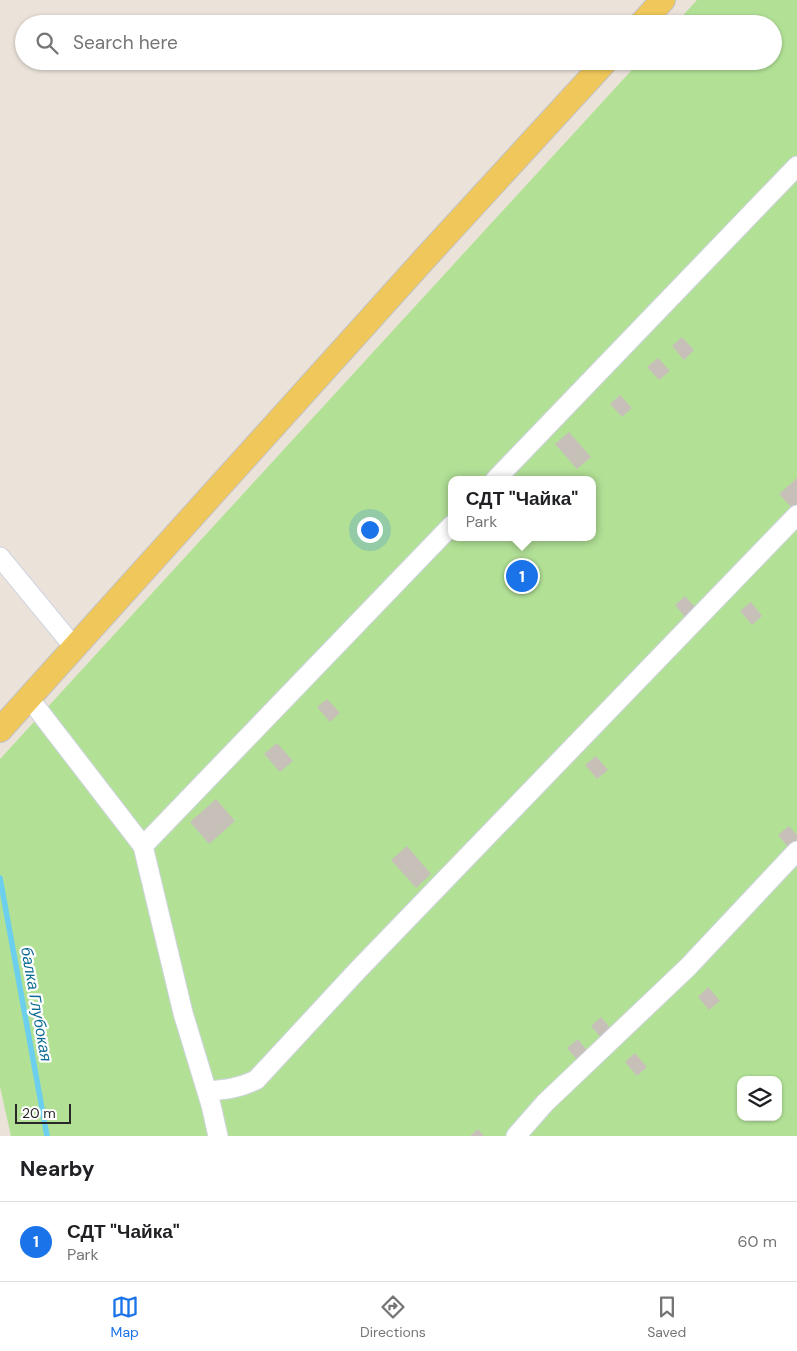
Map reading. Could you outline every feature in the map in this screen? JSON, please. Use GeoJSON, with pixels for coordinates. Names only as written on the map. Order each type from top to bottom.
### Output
{"type":"FeatureCollection","features":[{"type":"Feature","properties":{"kind":"main road"},"geometry":{"type":"LineString","coordinates":[[649,15],[663,0]]}},
{"type":"Feature","properties":{"kind":"main road"},"geometry":{"type":"LineString","coordinates":[[0,730],[428,255],[598,70]]}},
{"type":"Feature","properties":{"kind":"lane"},"geometry":{"type":"LineString","coordinates":[[499,476],[797,166]]}},
{"type":"Feature","properties":{"kind":"lane"},"geometry":{"type":"LineString","coordinates":[[207,1091],[225,1090],[256,1080],[358,971],[797,515]]}},
{"type":"Feature","properties":{"kind":"lane"},"geometry":{"type":"LineString","coordinates":[[143,846],[448,529]]}},
{"type":"Feature","properties":{"kind":"lane"},"geometry":{"type":"LineString","coordinates":[[0,557],[74,647]]}},
{"type":"Feature","properties":{"kind":"lane"},"geometry":{"type":"LineString","coordinates":[[29,698],[143,846],[183,1013],[207,1091],[218,1136]]}},
{"type":"Feature","properties":{"kind":"lane"},"geometry":{"type":"LineString","coordinates":[[516,1136],[546,1103],[688,967],[797,851]]}},
{"type":"Feature","properties":{"kind":"green space"},"geometry":{"type":"Polygon","coordinates":[[[697,0],[797,0],[797,1136],[11,1136],[0,1087],[0,759],[632,70],[782,70],[782,15],[683,15],[697,0]]]}},
{"type":"Feature","properties":{"kind":"building"},"geometry":{"type":"Polygon","coordinates":[[[682,337],[694,350],[684,360],[672,346],[682,337]]]}},
{"type":"Feature","properties":{"kind":"building"},"geometry":{"type":"Polygon","coordinates":[[[658,358],[670,371],[659,380],[647,367],[658,358]]]}},
{"type":"Feature","properties":{"kind":"building"},"geometry":{"type":"Polygon","coordinates":[[[620,395],[632,408],[622,417],[610,404],[620,395]]]}},
{"type":"Feature","properties":{"kind":"building"},"geometry":{"type":"Polygon","coordinates":[[[569,432],[591,457],[577,469],[555,444],[569,432]]]}},
{"type":"Feature","properties":{"kind":"building"},"geometry":{"type":"Polygon","coordinates":[[[797,478],[797,504],[792,508],[779,494],[797,478]]]}},
{"type":"Feature","properties":{"kind":"building"},"geometry":{"type":"Polygon","coordinates":[[[685,596],[697,609],[686,618],[675,605],[685,596]]]}},
{"type":"Feature","properties":{"kind":"building"},"geometry":{"type":"Polygon","coordinates":[[[751,602],[762,616],[752,625],[740,611],[751,602]]]}},
{"type":"Feature","properties":{"kind":"building"},"geometry":{"type":"Polygon","coordinates":[[[327,699],[340,713],[330,722],[317,707],[327,699]]]}},
{"type":"Feature","properties":{"kind":"building"},"geometry":{"type":"Polygon","coordinates":[[[277,743],[293,761],[280,772],[264,754],[277,743]]]}},
{"type":"Feature","properties":{"kind":"building"},"geometry":{"type":"Polygon","coordinates":[[[596,756],[608,770],[597,779],[585,765],[596,756]]]}},
{"type":"Feature","properties":{"kind":"building"},"geometry":{"type":"Polygon","coordinates":[[[216,799],[235,821],[209,844],[190,822],[216,799]]]}},
{"type":"Feature","properties":{"kind":"building"},"geometry":{"type":"Polygon","coordinates":[[[789,826],[797,835],[797,843],[790,849],[778,835],[789,826]]]}},
{"type":"Feature","properties":{"kind":"building"},"geometry":{"type":"Polygon","coordinates":[[[407,846],[431,874],[416,888],[391,860],[407,846]]]}},
{"type":"Feature","properties":{"kind":"building"},"geometry":{"type":"Polygon","coordinates":[[[708,987],[720,1001],[709,1010],[698,997],[708,987]]]}},
{"type":"Feature","properties":{"kind":"building"},"geometry":{"type":"Polygon","coordinates":[[[601,1017],[613,1031],[603,1040],[591,1026],[601,1017]]]}},
{"type":"Feature","properties":{"kind":"building"},"geometry":{"type":"Polygon","coordinates":[[[578,1039],[589,1053],[579,1062],[567,1048],[578,1039]]]}},
{"type":"Feature","properties":{"kind":"building"},"geometry":{"type":"Polygon","coordinates":[[[635,1053],[647,1067],[637,1076],[625,1062],[635,1053]]]}},
{"type":"Feature","properties":{"kind":"building"},"geometry":{"type":"Polygon","coordinates":[[[478,1129],[484,1136],[470,1136],[478,1129]]]}},
{"type":"Feature","properties":{"kind":"waterway","name":"балка Глубокая"},"geometry":{"type":"LineString","coordinates":[[0,878],[47,1136]]}},
{"type":"Feature","properties":{"kind":"place","name":"СДТ \"Чайка\""},"geometry":{"type":"Point","coordinates":[522,576]}}]}
